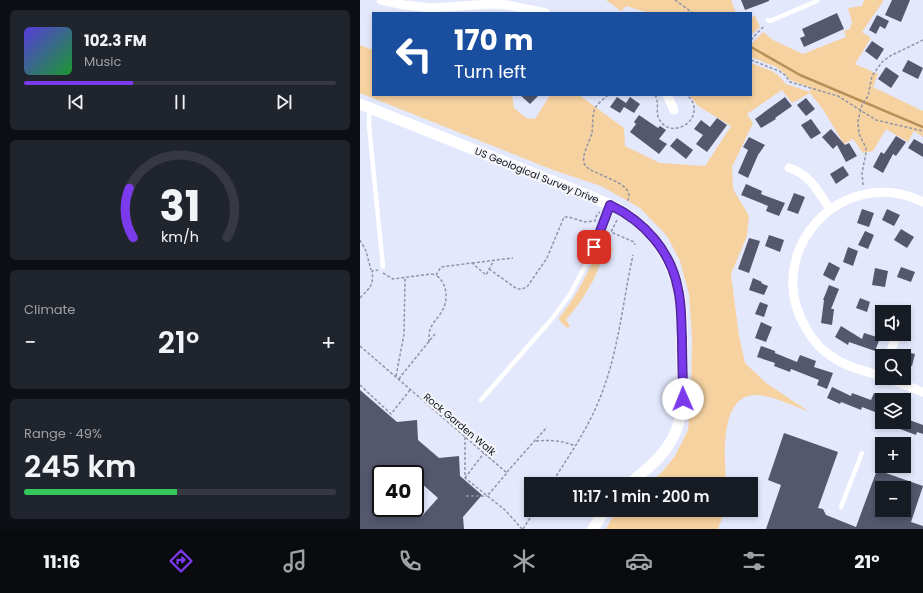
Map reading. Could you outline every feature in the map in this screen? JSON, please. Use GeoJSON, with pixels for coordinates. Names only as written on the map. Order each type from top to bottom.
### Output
{"type":"FeatureCollection","features":[{"type":"Feature","properties":{"kind":"street"},"geometry":{"type":"LineString","coordinates":[[381,0],[414,3],[440,8],[491,4],[516,10],[536,12]]}},
{"type":"Feature","properties":{"kind":"street"},"geometry":{"type":"LineString","coordinates":[[667,96],[674,110]]}},
{"type":"Feature","properties":{"kind":"street","name":"US Geological Survey Drive"},"geometry":{"type":"LineString","coordinates":[[360,104],[639,223],[662,250],[677,282],[680,298],[683,399],[681,415],[671,441],[662,455],[637,477]]}},
{"type":"Feature","properties":{"kind":"street"},"geometry":{"type":"LineString","coordinates":[[789,168],[800,172],[808,178],[830,209]]}},
{"type":"Feature","properties":{"kind":"street"},"geometry":{"type":"LineString","coordinates":[[875,374],[842,362],[831,356],[810,334],[797,309],[793,290],[797,255],[808,233],[824,214],[844,201],[865,194],[880,192],[894,193],[923,202]]}},
{"type":"Feature","properties":{"kind":"street"},"geometry":{"type":"LineString","coordinates":[[905,385],[923,392]]}},
{"type":"Feature","properties":{"kind":"street"},"geometry":{"type":"LineString","coordinates":[[593,529],[601,517]]}},
{"type":"Feature","properties":{"kind":"lane"},"geometry":{"type":"LineString","coordinates":[[768,20],[770,21],[817,2],[817,0]]}},
{"type":"Feature","properties":{"kind":"lane"},"geometry":{"type":"LineString","coordinates":[[372,109],[369,126],[383,267]]}},
{"type":"Feature","properties":{"kind":"lane"},"geometry":{"type":"LineString","coordinates":[[481,400],[551,320],[569,296],[588,261],[607,210]]}},
{"type":"Feature","properties":{"kind":"lane"},"geometry":{"type":"LineString","coordinates":[[841,508],[862,453]]}},
{"type":"Feature","properties":{"kind":"path"},"geometry":{"type":"LineString","coordinates":[[675,0],[692,12]]}},
{"type":"Feature","properties":{"kind":"path"},"geometry":{"type":"LineString","coordinates":[[752,39],[761,29],[768,25],[768,20]]}},
{"type":"Feature","properties":{"kind":"path"},"geometry":{"type":"LineString","coordinates":[[865,194],[862,178],[866,148],[859,134],[858,127],[860,110],[868,96],[872,76],[890,56],[923,40]]}},
{"type":"Feature","properties":{"kind":"path"},"geometry":{"type":"LineString","coordinates":[[752,60],[780,71],[790,82],[838,96],[876,120],[923,131]]}},
{"type":"Feature","properties":{"kind":"path"},"geometry":{"type":"LineString","coordinates":[[607,96],[595,108],[592,133],[586,148],[584,162],[587,167],[616,182],[628,192],[629,199],[611,232],[634,242],[635,245]]}},
{"type":"Feature","properties":{"kind":"path"},"geometry":{"type":"LineString","coordinates":[[489,269],[517,289],[526,287],[547,258],[564,217],[585,222],[595,221],[597,214],[607,210]]}},
{"type":"Feature","properties":{"kind":"path"},"geometry":{"type":"LineString","coordinates":[[360,240],[366,251],[372,271],[373,281],[360,298]]}},
{"type":"Feature","properties":{"kind":"path"},"geometry":{"type":"LineString","coordinates":[[555,477],[583,433],[597,406],[608,375],[616,345],[633,255]]}},
{"type":"Feature","properties":{"kind":"path"},"geometry":{"type":"LineString","coordinates":[[436,274],[441,267],[513,258]]}},
{"type":"Feature","properties":{"kind":"path"},"geometry":{"type":"LineString","coordinates":[[472,263],[486,275],[494,260]]}},
{"type":"Feature","properties":{"kind":"path"},"geometry":{"type":"LineString","coordinates":[[372,271],[378,270],[393,279],[436,274],[444,282],[446,287],[445,302],[442,311],[430,328],[429,342]]}},
{"type":"Feature","properties":{"kind":"path"},"geometry":{"type":"LineString","coordinates":[[396,376],[404,334],[405,278]]}},
{"type":"Feature","properties":{"kind":"path"},"geometry":{"type":"LineString","coordinates":[[399,379],[436,334]]}},
{"type":"Feature","properties":{"kind":"path"},"geometry":{"type":"LineString","coordinates":[[360,346],[396,376],[410,390]]}},
{"type":"Feature","properties":{"kind":"path","name":"Rock Garden Walk"},"geometry":{"type":"LineString","coordinates":[[360,385],[391,414],[410,390],[507,472]]}},
{"type":"Feature","properties":{"kind":"path"},"geometry":{"type":"LineString","coordinates":[[487,496],[547,428]]}},
{"type":"Feature","properties":{"kind":"path"},"geometry":{"type":"LineString","coordinates":[[465,437],[465,478]]}},
{"type":"Feature","properties":{"kind":"path"},"geometry":{"type":"LineString","coordinates":[[536,440],[564,441],[575,446]]}},
{"type":"Feature","properties":{"kind":"path"},"geometry":{"type":"LineString","coordinates":[[465,478],[484,453]]}},
{"type":"Feature","properties":{"kind":"path"},"geometry":{"type":"LineString","coordinates":[[465,478],[505,510],[522,529],[530,517]]}},
{"type":"Feature","properties":{"kind":"path"},"geometry":{"type":"LineString","coordinates":[[466,496],[487,496]]}},
{"type":"Feature","properties":{"kind":"shaded area"},"geometry":{"type":"Polygon","coordinates":[[[606,0],[731,0],[736,12],[646,12],[626,6],[621,11],[606,0]]]}},
{"type":"Feature","properties":{"kind":"shaded area"},"geometry":{"type":"Polygon","coordinates":[[[864,0],[884,0],[862,32],[871,38],[855,64],[878,74],[873,87],[923,111],[923,137],[914,131],[908,142],[886,129],[873,151],[863,153],[853,139],[844,144],[822,108],[810,93],[792,103],[782,90],[747,114],[753,123],[732,167],[733,189],[749,216],[747,236],[731,274],[739,336],[745,363],[766,383],[808,411],[777,399],[764,396],[758,395],[745,397],[736,404],[730,415],[725,444],[726,477],[656,477],[675,456],[688,430],[691,397],[692,338],[689,294],[680,261],[667,236],[640,208],[601,186],[553,170],[360,93],[360,45],[372,50],[372,96],[512,96],[514,108],[526,118],[535,119],[549,96],[580,96],[624,128],[625,146],[660,163],[705,166],[731,126],[698,106],[690,96],[752,96],[752,63],[772,71],[786,84],[810,92],[811,88],[790,80],[776,67],[752,57],[752,43],[763,32],[773,40],[803,54],[846,37],[844,31],[850,29],[852,22],[848,8],[862,6],[864,0]]]}},
{"type":"Feature","properties":{"kind":"shaded area"},"geometry":{"type":"Polygon","coordinates":[[[755,16],[760,27],[752,34],[752,17],[755,16]]]}},
{"type":"Feature","properties":{"kind":"shaded area"},"geometry":{"type":"Polygon","coordinates":[[[604,244],[612,247],[613,250],[611,251],[606,249],[594,279],[581,301],[566,320],[570,326],[567,328],[559,320],[559,318],[577,292],[600,246],[604,244]]]}},
{"type":"Feature","properties":{"kind":"shaded area"},"geometry":{"type":"Polygon","coordinates":[[[612,517],[722,517],[718,529],[606,529],[612,517]]]}},
{"type":"Feature","properties":{"kind":"building"},"geometry":{"type":"Polygon","coordinates":[[[741,0],[769,0],[769,1],[745,10],[741,0]]]}},
{"type":"Feature","properties":{"kind":"building"},"geometry":{"type":"Polygon","coordinates":[[[892,0],[910,0],[901,22],[885,15],[892,0]]]}},
{"type":"Feature","properties":{"kind":"building"},"geometry":{"type":"Polygon","coordinates":[[[837,13],[844,29],[804,47],[800,38],[805,36],[802,29],[837,13]]]}},
{"type":"Feature","properties":{"kind":"building"},"geometry":{"type":"Polygon","coordinates":[[[877,15],[889,21],[885,29],[880,26],[876,34],[869,30],[877,15]]]}},
{"type":"Feature","properties":{"kind":"building"},"geometry":{"type":"Polygon","coordinates":[[[872,41],[884,49],[877,60],[865,51],[872,41]]]}},
{"type":"Feature","properties":{"kind":"building"},"geometry":{"type":"Polygon","coordinates":[[[908,60],[923,68],[918,79],[902,71],[908,60]]]}},
{"type":"Feature","properties":{"kind":"building"},"geometry":{"type":"Polygon","coordinates":[[[886,67],[899,76],[891,88],[878,79],[886,67]]]}},
{"type":"Feature","properties":{"kind":"building"},"geometry":{"type":"Polygon","coordinates":[[[521,96],[538,96],[530,104],[521,96]]]}},
{"type":"Feature","properties":{"kind":"building"},"geometry":{"type":"Polygon","coordinates":[[[617,97],[626,103],[630,97],[640,104],[634,113],[624,107],[620,113],[610,107],[617,97]]]}},
{"type":"Feature","properties":{"kind":"building"},"geometry":{"type":"Polygon","coordinates":[[[785,97],[792,106],[775,118],[776,119],[761,128],[755,119],[785,97]]]}},
{"type":"Feature","properties":{"kind":"building"},"geometry":{"type":"Polygon","coordinates":[[[806,98],[815,109],[806,116],[797,105],[806,98]]]}},
{"type":"Feature","properties":{"kind":"building"},"geometry":{"type":"Polygon","coordinates":[[[639,115],[658,128],[660,126],[666,130],[659,139],[667,144],[659,154],[630,132],[636,124],[634,122],[639,115]]]}},
{"type":"Feature","properties":{"kind":"building"},"geometry":{"type":"Polygon","coordinates":[[[717,118],[727,125],[707,152],[696,144],[703,135],[694,129],[701,120],[710,127],[717,118]]]}},
{"type":"Feature","properties":{"kind":"building"},"geometry":{"type":"Polygon","coordinates":[[[811,119],[821,133],[811,139],[801,125],[811,119]]]}},
{"type":"Feature","properties":{"kind":"building"},"geometry":{"type":"Polygon","coordinates":[[[831,129],[845,145],[849,143],[857,156],[846,162],[837,145],[833,149],[822,137],[831,129]]]}},
{"type":"Feature","properties":{"kind":"building"},"geometry":{"type":"Polygon","coordinates":[[[896,136],[906,142],[896,156],[893,154],[883,173],[873,167],[881,152],[884,154],[896,136]]]}},
{"type":"Feature","properties":{"kind":"building"},"geometry":{"type":"Polygon","coordinates":[[[749,137],[765,145],[758,155],[748,178],[738,173],[748,150],[743,147],[749,137]]]}},
{"type":"Feature","properties":{"kind":"building"},"geometry":{"type":"Polygon","coordinates":[[[677,138],[693,150],[686,159],[670,146],[677,138]]]}},
{"type":"Feature","properties":{"kind":"building"},"geometry":{"type":"Polygon","coordinates":[[[914,139],[923,144],[923,157],[908,148],[914,139]]]}},
{"type":"Feature","properties":{"kind":"building"},"geometry":{"type":"Polygon","coordinates":[[[843,166],[849,175],[836,184],[830,174],[843,166]]]}},
{"type":"Feature","properties":{"kind":"building"},"geometry":{"type":"Polygon","coordinates":[[[746,184],[762,191],[761,194],[785,203],[779,216],[766,211],[768,206],[741,195],[746,184]]]}},
{"type":"Feature","properties":{"kind":"building"},"geometry":{"type":"Polygon","coordinates":[[[794,193],[805,197],[798,214],[787,210],[794,193]]]}},
{"type":"Feature","properties":{"kind":"building"},"geometry":{"type":"Polygon","coordinates":[[[862,209],[874,213],[869,227],[857,223],[862,209]]]}},
{"type":"Feature","properties":{"kind":"building"},"geometry":{"type":"Polygon","coordinates":[[[887,209],[900,215],[894,226],[882,220],[887,209]]]}},
{"type":"Feature","properties":{"kind":"building"},"geometry":{"type":"Polygon","coordinates":[[[901,229],[914,237],[907,248],[894,240],[901,229]]]}},
{"type":"Feature","properties":{"kind":"building"},"geometry":{"type":"Polygon","coordinates":[[[865,231],[874,235],[868,249],[858,245],[865,231]]]}},
{"type":"Feature","properties":{"kind":"building"},"geometry":{"type":"Polygon","coordinates":[[[769,235],[784,240],[780,252],[765,246],[769,235]]]}},
{"type":"Feature","properties":{"kind":"building"},"geometry":{"type":"Polygon","coordinates":[[[749,238],[760,241],[749,273],[738,269],[749,238]]]}},
{"type":"Feature","properties":{"kind":"building"},"geometry":{"type":"Polygon","coordinates":[[[848,247],[858,251],[853,266],[843,262],[848,247]]]}},
{"type":"Feature","properties":{"kind":"building"},"geometry":{"type":"Polygon","coordinates":[[[829,262],[840,268],[834,281],[823,275],[829,262]]]}},
{"type":"Feature","properties":{"kind":"building"},"geometry":{"type":"Polygon","coordinates":[[[901,267],[915,272],[911,282],[897,277],[901,267]]]}},
{"type":"Feature","properties":{"kind":"building"},"geometry":{"type":"Polygon","coordinates":[[[875,268],[888,271],[885,287],[872,285],[875,268]]]}},
{"type":"Feature","properties":{"kind":"building"},"geometry":{"type":"Polygon","coordinates":[[[753,278],[768,286],[764,295],[749,290],[753,278]]]}},
{"type":"Feature","properties":{"kind":"building"},"geometry":{"type":"Polygon","coordinates":[[[829,285],[839,289],[831,309],[834,309],[832,325],[821,323],[823,300],[829,285]]]}},
{"type":"Feature","properties":{"kind":"building"},"geometry":{"type":"Polygon","coordinates":[[[860,298],[870,302],[867,312],[856,308],[860,298]]]}},
{"type":"Feature","properties":{"kind":"building"},"geometry":{"type":"Polygon","coordinates":[[[760,302],[768,305],[764,317],[755,314],[760,302]]]}},
{"type":"Feature","properties":{"kind":"building"},"geometry":{"type":"Polygon","coordinates":[[[761,322],[772,327],[766,342],[755,338],[761,322]]]}},
{"type":"Feature","properties":{"kind":"building"},"geometry":{"type":"Polygon","coordinates":[[[841,326],[862,339],[864,333],[875,336],[875,341],[879,341],[875,351],[849,342],[848,345],[835,337],[841,326]]]}},
{"type":"Feature","properties":{"kind":"building"},"geometry":{"type":"Polygon","coordinates":[[[761,346],[797,362],[800,355],[816,361],[814,367],[833,373],[827,389],[817,385],[819,380],[791,369],[790,372],[774,366],[775,363],[757,357],[761,346]]]}},
{"type":"Feature","properties":{"kind":"building"},"geometry":{"type":"Polygon","coordinates":[[[911,353],[915,354],[911,366],[911,353]]]}},
{"type":"Feature","properties":{"kind":"building"},"geometry":{"type":"Polygon","coordinates":[[[832,387],[851,396],[852,393],[871,400],[874,393],[875,412],[862,407],[861,410],[841,402],[840,404],[827,398],[832,387]]]}},
{"type":"Feature","properties":{"kind":"building"},"geometry":{"type":"Polygon","coordinates":[[[360,390],[397,422],[417,420],[418,440],[439,458],[459,456],[460,476],[482,495],[463,517],[464,529],[360,529],[360,390]]]}},
{"type":"Feature","properties":{"kind":"building"},"geometry":{"type":"Polygon","coordinates":[[[911,421],[923,425],[923,434],[917,432],[916,435],[900,429],[911,429],[911,421]]]}},
{"type":"Feature","properties":{"kind":"building"},"geometry":{"type":"Polygon","coordinates":[[[784,433],[838,452],[818,508],[823,509],[826,515],[856,527],[876,473],[886,473],[909,481],[875,481],[875,517],[911,517],[911,482],[923,486],[911,522],[923,526],[923,529],[766,529],[781,485],[768,480],[784,433]]]}},
{"type":"Feature","properties":{"kind":"waterway"},"geometry":{"type":"LineString","coordinates":[[752,48],[800,75],[923,127]]}},
{"type":"Feature","properties":{"kind":"route"},"geometry":{"type":"LineString","coordinates":[[594,247],[610,205],[622,211],[639,223],[658,244],[667,258],[677,282],[681,307],[683,399]]}}]}
